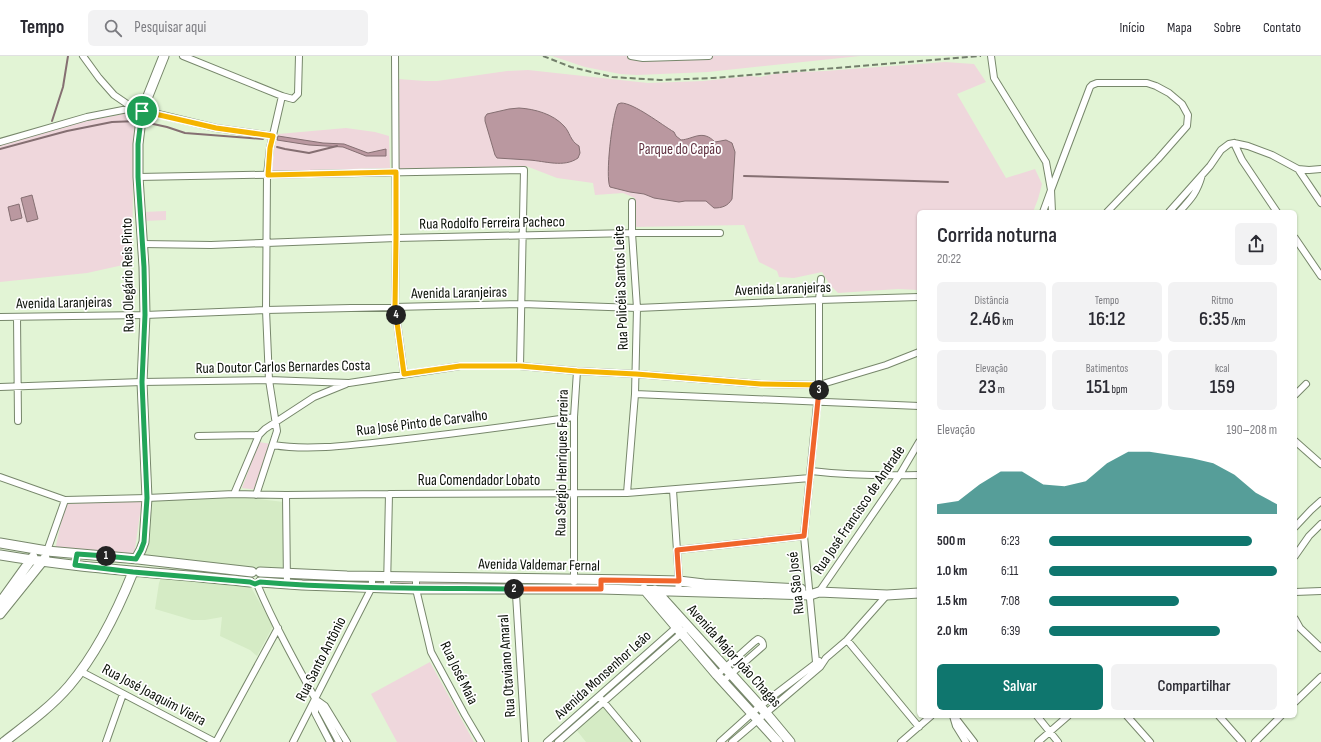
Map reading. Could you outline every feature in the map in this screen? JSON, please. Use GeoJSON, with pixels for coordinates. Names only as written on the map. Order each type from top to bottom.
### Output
{"type":"FeatureCollection","features":[{"type":"Feature","properties":{"kind":"street"},"geometry":{"type":"LineString","coordinates":[[83,56],[114,95],[133,108],[141,118],[273,136]]}},
{"type":"Feature","properties":{"kind":"street","name":"Rua Olegário Reis Pinto"},"geometry":{"type":"LineString","coordinates":[[133,572],[138,569],[139,563],[136,559],[144,542],[147,498],[142,382],[145,315],[143,244],[138,177],[138,144],[141,118],[164,56]]}},
{"type":"Feature","properties":{"kind":"street"},"geometry":{"type":"LineString","coordinates":[[182,56],[293,99],[298,94],[300,56]]}},
{"type":"Feature","properties":{"kind":"street"},"geometry":{"type":"LineString","coordinates":[[395,56],[395,307],[404,374]]}},
{"type":"Feature","properties":{"kind":"street"},"geometry":{"type":"LineString","coordinates":[[631,56],[710,56]]}},
{"type":"Feature","properties":{"kind":"street"},"geometry":{"type":"LineString","coordinates":[[991,56],[994,78],[1046,162],[1051,190],[1052,210]]}},
{"type":"Feature","properties":{"kind":"street"},"geometry":{"type":"LineString","coordinates":[[1044,210],[1090,87],[1094,84],[1147,83],[1156,86],[1169,93],[1182,104],[1188,115],[1186,126],[1158,160],[1109,210]]}},
{"type":"Feature","properties":{"kind":"street"},"geometry":{"type":"LineString","coordinates":[[256,495],[277,431],[269,380],[266,310],[268,175],[270,148],[282,96]]}},
{"type":"Feature","properties":{"kind":"street"},"geometry":{"type":"LineString","coordinates":[[0,142],[87,117],[133,108]]}},
{"type":"Feature","properties":{"kind":"street"},"geometry":{"type":"LineString","coordinates":[[1234,143],[1242,160],[1276,210]]}},
{"type":"Feature","properties":{"kind":"street"},"geometry":{"type":"LineString","coordinates":[[1171,210],[1203,172],[1210,166],[1221,150],[1229,144],[1234,143],[1248,146],[1272,155],[1298,169],[1321,170]]}},
{"type":"Feature","properties":{"kind":"street"},"geometry":{"type":"LineString","coordinates":[[1298,169],[1321,203]]}},
{"type":"Feature","properties":{"kind":"street"},"geometry":{"type":"LineString","coordinates":[[138,177],[524,170],[520,366]]}},
{"type":"Feature","properties":{"kind":"street"},"geometry":{"type":"LineString","coordinates":[[1181,210],[1193,197],[1198,188],[1203,172]]}},
{"type":"Feature","properties":{"kind":"street","name":"Rua Policéia Santos Leite"},"geometry":{"type":"LineString","coordinates":[[627,493],[636,374],[637,308],[632,233],[632,202]]}},
{"type":"Feature","properties":{"kind":"street","name":"Rua Rodolfo Ferreira Pacheco"},"geometry":{"type":"LineString","coordinates":[[143,244],[268,244],[396,238],[632,233],[720,233]]}},
{"type":"Feature","properties":{"kind":"street"},"geometry":{"type":"LineString","coordinates":[[1297,241],[1321,276]]}},
{"type":"Feature","properties":{"kind":"street","name":"Rua São José"},"geometry":{"type":"LineString","coordinates":[[818,664],[814,592],[804,536],[819,385],[819,300],[821,279]]}},
{"type":"Feature","properties":{"kind":"street","name":"Avenida Laranjeiras"},"geometry":{"type":"LineString","coordinates":[[0,318],[522,304],[637,308],[917,297]]}},
{"type":"Feature","properties":{"kind":"street"},"geometry":{"type":"LineString","coordinates":[[17,318],[18,421]]}},
{"type":"Feature","properties":{"kind":"street","name":"Rua Doutor Carlos Bernardes Costa"},"geometry":{"type":"LineString","coordinates":[[0,387],[17,388],[142,382],[269,380],[349,382],[460,366],[520,366],[761,384],[819,385],[886,365],[917,353]]}},
{"type":"Feature","properties":{"kind":"street","name":"Rua Sérgio Henriques Ferreira"},"geometry":{"type":"LineString","coordinates":[[574,590],[574,417],[577,371]]}},
{"type":"Feature","properties":{"kind":"street"},"geometry":{"type":"LineString","coordinates":[[234,494],[259,435],[265,429],[314,397],[349,382]]}},
{"type":"Feature","properties":{"kind":"street"},"geometry":{"type":"LineString","coordinates":[[1297,393],[1306,384]]}},
{"type":"Feature","properties":{"kind":"street"},"geometry":{"type":"LineString","coordinates":[[635,394],[917,406]]}},
{"type":"Feature","properties":{"kind":"street","name":"Rua José Pinto de Carvalho"},"geometry":{"type":"LineString","coordinates":[[273,445],[290,448],[303,448],[371,443],[443,435],[574,417]]}},
{"type":"Feature","properties":{"kind":"street"},"geometry":{"type":"LineString","coordinates":[[198,436],[259,435]]}},
{"type":"Feature","properties":{"kind":"street"},"geometry":{"type":"LineString","coordinates":[[1297,443],[1321,464]]}},
{"type":"Feature","properties":{"kind":"street","name":"Rua José Francisco de Andrade"},"geometry":{"type":"LineString","coordinates":[[814,592],[899,476],[917,445]]}},
{"type":"Feature","properties":{"kind":"street"},"geometry":{"type":"LineString","coordinates":[[811,471],[899,476],[917,475]]}},
{"type":"Feature","properties":{"kind":"street"},"geometry":{"type":"LineString","coordinates":[[0,477],[64,500],[43,561],[11,595],[0,603]]}},
{"type":"Feature","properties":{"kind":"street","name":"Rua Comendador Lobato"},"geometry":{"type":"LineString","coordinates":[[64,500],[234,494],[627,493],[810,478]]}},
{"type":"Feature","properties":{"kind":"street"},"geometry":{"type":"LineString","coordinates":[[673,490],[679,581],[678,592]]}},
{"type":"Feature","properties":{"kind":"street"},"geometry":{"type":"LineString","coordinates":[[387,588],[386,577],[389,494]]}},
{"type":"Feature","properties":{"kind":"street"},"geometry":{"type":"LineString","coordinates":[[286,495],[287,584]]}},
{"type":"Feature","properties":{"kind":"street"},"geometry":{"type":"LineString","coordinates":[[1297,525],[1321,501]]}},
{"type":"Feature","properties":{"kind":"street"},"geometry":{"type":"LineString","coordinates":[[1297,553],[1309,536],[1321,524]]}},
{"type":"Feature","properties":{"kind":"street"},"geometry":{"type":"LineString","coordinates":[[677,550],[804,536]]}},
{"type":"Feature","properties":{"kind":"street"},"geometry":{"type":"LineString","coordinates":[[2,555],[4,543]]}},
{"type":"Feature","properties":{"kind":"street","name":"Avenida Valdemar Fernal"},"geometry":{"type":"LineString","coordinates":[[4,543],[37,550],[256,572],[302,575],[679,581],[704,588]]}},
{"type":"Feature","properties":{"kind":"street"},"geometry":{"type":"LineString","coordinates":[[0,614],[37,550]]}},
{"type":"Feature","properties":{"kind":"street"},"geometry":{"type":"LineString","coordinates":[[75,565],[77,554]]}},
{"type":"Feature","properties":{"kind":"street","name":"Avenida Valdemar Fernal"},"geometry":{"type":"LineString","coordinates":[[2,555],[31,560],[133,572],[256,582],[347,587],[416,589],[601,589],[646,592],[678,592],[704,588],[887,595],[917,593]]}},
{"type":"Feature","properties":{"kind":"street"},"geometry":{"type":"LineString","coordinates":[[101,568],[102,556]]}},
{"type":"Feature","properties":{"kind":"street"},"geometry":{"type":"LineString","coordinates":[[160,574],[162,562]]}},
{"type":"Feature","properties":{"kind":"street"},"geometry":{"type":"LineString","coordinates":[[213,578],[214,568]]}},
{"type":"Feature","properties":{"kind":"street"},"geometry":{"type":"LineString","coordinates":[[227,579],[228,569]]}},
{"type":"Feature","properties":{"kind":"street"},"geometry":{"type":"LineString","coordinates":[[5,740],[19,731],[46,709],[69,687],[92,655],[124,595],[133,572]]}},
{"type":"Feature","properties":{"kind":"street"},"geometry":{"type":"LineString","coordinates":[[256,572],[249,575],[256,582],[278,628],[339,742]]}},
{"type":"Feature","properties":{"kind":"street"},"geometry":{"type":"LineString","coordinates":[[302,575],[302,585]]}},
{"type":"Feature","properties":{"kind":"street"},"geometry":{"type":"LineString","coordinates":[[324,586],[325,576]]}},
{"type":"Feature","properties":{"kind":"street"},"geometry":{"type":"LineString","coordinates":[[347,587],[348,576]]}},
{"type":"Feature","properties":{"kind":"street"},"geometry":{"type":"LineString","coordinates":[[372,577],[372,587]]}},
{"type":"Feature","properties":{"kind":"street","name":"Rua José Maia"},"geometry":{"type":"LineString","coordinates":[[416,577],[416,589],[431,652],[481,742]]}},
{"type":"Feature","properties":{"kind":"street"},"geometry":{"type":"LineString","coordinates":[[442,578],[442,588]]}},
{"type":"Feature","properties":{"kind":"street"},"geometry":{"type":"LineString","coordinates":[[466,578],[466,589]]}},
{"type":"Feature","properties":{"kind":"street"},"geometry":{"type":"LineString","coordinates":[[489,578],[489,589]]}},
{"type":"Feature","properties":{"kind":"street","name":"Rua Otaviano Amaral"},"geometry":{"type":"LineString","coordinates":[[515,578],[525,742]]}},
{"type":"Feature","properties":{"kind":"street"},"geometry":{"type":"LineString","coordinates":[[541,579],[541,589]]}},
{"type":"Feature","properties":{"kind":"street"},"geometry":{"type":"LineString","coordinates":[[601,580],[601,589]]}},
{"type":"Feature","properties":{"kind":"street","name":"Avenida Major João Chagas"},"geometry":{"type":"LineString","coordinates":[[637,580],[646,592],[728,671],[763,709],[790,742]]}},
{"type":"Feature","properties":{"kind":"street","name":"Avenida Major João Chagas"},"geometry":{"type":"LineString","coordinates":[[648,580],[720,678],[778,742]]}},
{"type":"Feature","properties":{"kind":"street","name":"Rua Santo Antônio"},"geometry":{"type":"LineString","coordinates":[[293,742],[372,587]]}},
{"type":"Feature","properties":{"kind":"street"},"geometry":{"type":"LineString","coordinates":[[1297,592],[1321,591]]}},
{"type":"Feature","properties":{"kind":"street"},"geometry":{"type":"LineString","coordinates":[[721,742],[826,658],[846,640],[887,595]]}},
{"type":"Feature","properties":{"kind":"street"},"geometry":{"type":"LineString","coordinates":[[1297,622],[1300,628],[1321,648]]}},
{"type":"Feature","properties":{"kind":"street","name":"Avenida Monsenhor Leão"},"geometry":{"type":"LineString","coordinates":[[547,742],[656,644],[682,627]]}},
{"type":"Feature","properties":{"kind":"street","name":"Avenida Monsenhor Leão"},"geometry":{"type":"LineString","coordinates":[[558,742],[644,666],[682,627]]}},
{"type":"Feature","properties":{"kind":"street"},"geometry":{"type":"LineString","coordinates":[[216,742],[278,628]]}},
{"type":"Feature","properties":{"kind":"street"},"geometry":{"type":"LineString","coordinates":[[720,678],[763,646],[761,640],[758,639],[754,642],[728,671]]}},
{"type":"Feature","properties":{"kind":"street"},"geometry":{"type":"LineString","coordinates":[[846,640],[919,727]]}},
{"type":"Feature","properties":{"kind":"street"},"geometry":{"type":"LineString","coordinates":[[656,644],[662,649]]}},
{"type":"Feature","properties":{"kind":"street"},"geometry":{"type":"LineString","coordinates":[[639,660],[644,666]]}},
{"type":"Feature","properties":{"kind":"street","name":"Rua José Joaquim Vieira"},"geometry":{"type":"LineString","coordinates":[[80,671],[216,742]]}},
{"type":"Feature","properties":{"kind":"street"},"geometry":{"type":"LineString","coordinates":[[1297,700],[1321,677]]}},
{"type":"Feature","properties":{"kind":"street"},"geometry":{"type":"LineString","coordinates":[[617,678],[623,684]]}},
{"type":"Feature","properties":{"kind":"street"},"geometry":{"type":"LineString","coordinates":[[106,742],[123,694]]}},
{"type":"Feature","properties":{"kind":"street"},"geometry":{"type":"LineString","coordinates":[[598,696],[637,742]]}},
{"type":"Feature","properties":{"kind":"street"},"geometry":{"type":"LineString","coordinates":[[315,699],[316,713],[330,742]]}},
{"type":"Feature","properties":{"kind":"street"},"geometry":{"type":"LineString","coordinates":[[315,699],[325,706],[347,742]]}},
{"type":"Feature","properties":{"kind":"street"},"geometry":{"type":"LineString","coordinates":[[732,742],[755,716]]}},
{"type":"Feature","properties":{"kind":"street"},"geometry":{"type":"LineString","coordinates":[[572,718],[577,724]]}},
{"type":"Feature","properties":{"kind":"street"},"geometry":{"type":"LineString","coordinates":[[901,742],[930,718]]}},
{"type":"Feature","properties":{"kind":"street"},"geometry":{"type":"LineString","coordinates":[[954,718],[956,726],[966,742]]}},
{"type":"Feature","properties":{"kind":"street"},"geometry":{"type":"LineString","coordinates":[[956,718],[973,741]]}},
{"type":"Feature","properties":{"kind":"street"},"geometry":{"type":"LineString","coordinates":[[1039,718],[1058,742]]}},
{"type":"Feature","properties":{"kind":"street"},"geometry":{"type":"LineString","coordinates":[[1038,742],[1066,718]]}},
{"type":"Feature","properties":{"kind":"street"},"geometry":{"type":"LineString","coordinates":[[1129,718],[1150,742]]}},
{"type":"Feature","properties":{"kind":"street"},"geometry":{"type":"LineString","coordinates":[[1221,718],[1242,742]]}},
{"type":"Feature","properties":{"kind":"street"},"geometry":{"type":"LineString","coordinates":[[1255,742],[1279,718]]}},
{"type":"Feature","properties":{"kind":"street"},"geometry":{"type":"LineString","coordinates":[[554,736],[558,742]]}},
{"type":"Feature","properties":{"kind":"shaded area"},"geometry":{"type":"Polygon","coordinates":[[[618,104],[627,104],[648,115],[674,132],[681,140],[702,135],[715,142],[726,140],[732,143],[735,152],[732,199],[729,203],[722,207],[714,208],[706,201],[679,202],[654,198],[644,194],[610,187],[608,172],[612,133],[618,104]]]}},
{"type":"Feature","properties":{"kind":"shaded area"},"geometry":{"type":"Polygon","coordinates":[[[519,108],[549,115],[560,122],[566,128],[574,142],[579,146],[580,153],[578,158],[567,163],[554,163],[497,158],[485,117],[487,114],[519,108]]]}},
{"type":"Feature","properties":{"kind":"shaded area"},"geometry":{"type":"Polygon","coordinates":[[[278,136],[323,143],[344,144],[368,153],[386,149],[386,156],[366,156],[343,147],[309,145],[277,140],[278,136]]]}},
{"type":"Feature","properties":{"kind":"shaded area"},"geometry":{"type":"Polygon","coordinates":[[[32,195],[38,219],[27,222],[21,198],[32,195]]]}},
{"type":"Feature","properties":{"kind":"shaded area"},"geometry":{"type":"Polygon","coordinates":[[[19,204],[22,218],[11,221],[8,207],[19,204]]]}},
{"type":"Feature","properties":{"kind":"shaded area"},"geometry":{"type":"Polygon","coordinates":[[[258,496],[258,499],[284,502],[286,573],[145,557],[150,499],[258,496]]]}},
{"type":"Feature","properties":{"kind":"shaded area"},"geometry":{"type":"Polygon","coordinates":[[[161,578],[248,582],[273,626],[257,656],[250,650],[220,636],[222,617],[205,620],[192,620],[155,609],[161,578]]]}},
{"type":"Feature","properties":{"kind":"shaded area"},"geometry":{"type":"Polygon","coordinates":[[[603,701],[637,742],[586,742],[574,727],[603,701]]]}},
{"type":"Feature","properties":{"kind":"green space"},"geometry":{"type":"Polygon","coordinates":[[[552,56],[860,56],[708,72],[637,75],[620,74],[585,67],[552,56]]]}},
{"type":"Feature","properties":{"kind":"green space","name":"Parque do Capão"},"geometry":{"type":"Polygon","coordinates":[[[945,62],[974,64],[986,82],[957,94],[1006,178],[1035,169],[1042,184],[1034,210],[917,210],[917,290],[898,289],[838,293],[830,285],[822,272],[794,278],[779,277],[777,271],[759,262],[744,225],[634,227],[635,198],[623,193],[595,195],[593,183],[557,178],[526,166],[399,169],[398,79],[437,81],[507,71],[528,70],[648,83],[703,81],[945,62]]]}},
{"type":"Feature","properties":{"kind":"green space"},"geometry":{"type":"Polygon","coordinates":[[[129,114],[132,116],[134,124],[132,263],[87,273],[0,282],[0,144],[75,123],[129,114]]]}},
{"type":"Feature","properties":{"kind":"green space"},"geometry":{"type":"Polygon","coordinates":[[[346,128],[375,132],[389,136],[390,168],[272,171],[274,150],[278,134],[346,128]]]}},
{"type":"Feature","properties":{"kind":"green space"},"geometry":{"type":"Polygon","coordinates":[[[166,211],[166,220],[144,221],[144,212],[166,211]]]}},
{"type":"Feature","properties":{"kind":"green space"},"geometry":{"type":"Polygon","coordinates":[[[259,442],[271,444],[258,490],[242,488],[259,442]]]}},
{"type":"Feature","properties":{"kind":"green space"},"geometry":{"type":"Polygon","coordinates":[[[142,500],[134,556],[55,550],[65,504],[142,500]]]}},
{"type":"Feature","properties":{"kind":"green space"},"geometry":{"type":"Polygon","coordinates":[[[262,576],[416,577],[416,589],[263,578],[262,576]]]}},
{"type":"Feature","properties":{"kind":"green space"},"geometry":{"type":"Polygon","coordinates":[[[417,577],[567,582],[568,587],[417,588],[417,577]]]}},
{"type":"Feature","properties":{"kind":"green space"},"geometry":{"type":"Polygon","coordinates":[[[430,662],[474,742],[397,742],[371,694],[430,662]]]}},
{"type":"Feature","properties":{"kind":"waterway"},"geometry":{"type":"LineString","coordinates":[[52,121],[63,87],[68,56]]}},
{"type":"Feature","properties":{"kind":"waterway"},"geometry":{"type":"LineString","coordinates":[[0,149],[67,131],[112,122],[138,121]]}},
{"type":"Feature","properties":{"kind":"waterway"},"geometry":{"type":"LineString","coordinates":[[144,122],[185,133],[263,139]]}},
{"type":"Feature","properties":{"kind":"waterway"},"geometry":{"type":"LineString","coordinates":[[277,147],[309,153],[337,146]]}},
{"type":"Feature","properties":{"kind":"waterway"},"geometry":{"type":"LineString","coordinates":[[744,176],[948,182]]}},
{"type":"Feature","properties":{"kind":"railway"},"geometry":{"type":"LineString","coordinates":[[543,56],[571,67],[612,77],[660,80],[713,78],[981,56]]}},
{"type":"Feature","properties":{"kind":"route"},"geometry":{"type":"LineString","coordinates":[[142,111],[216,128],[273,136],[270,148],[268,175],[396,172],[395,307],[404,374],[460,366],[520,366],[761,384],[819,385],[804,536],[677,550],[679,581],[601,580],[601,589],[416,589],[260,582],[253,584],[250,582],[213,578],[133,572],[75,565],[77,554],[136,559],[144,542],[146,532],[147,498],[142,382],[145,315],[144,267],[138,177],[138,144],[142,111]]}}]}
